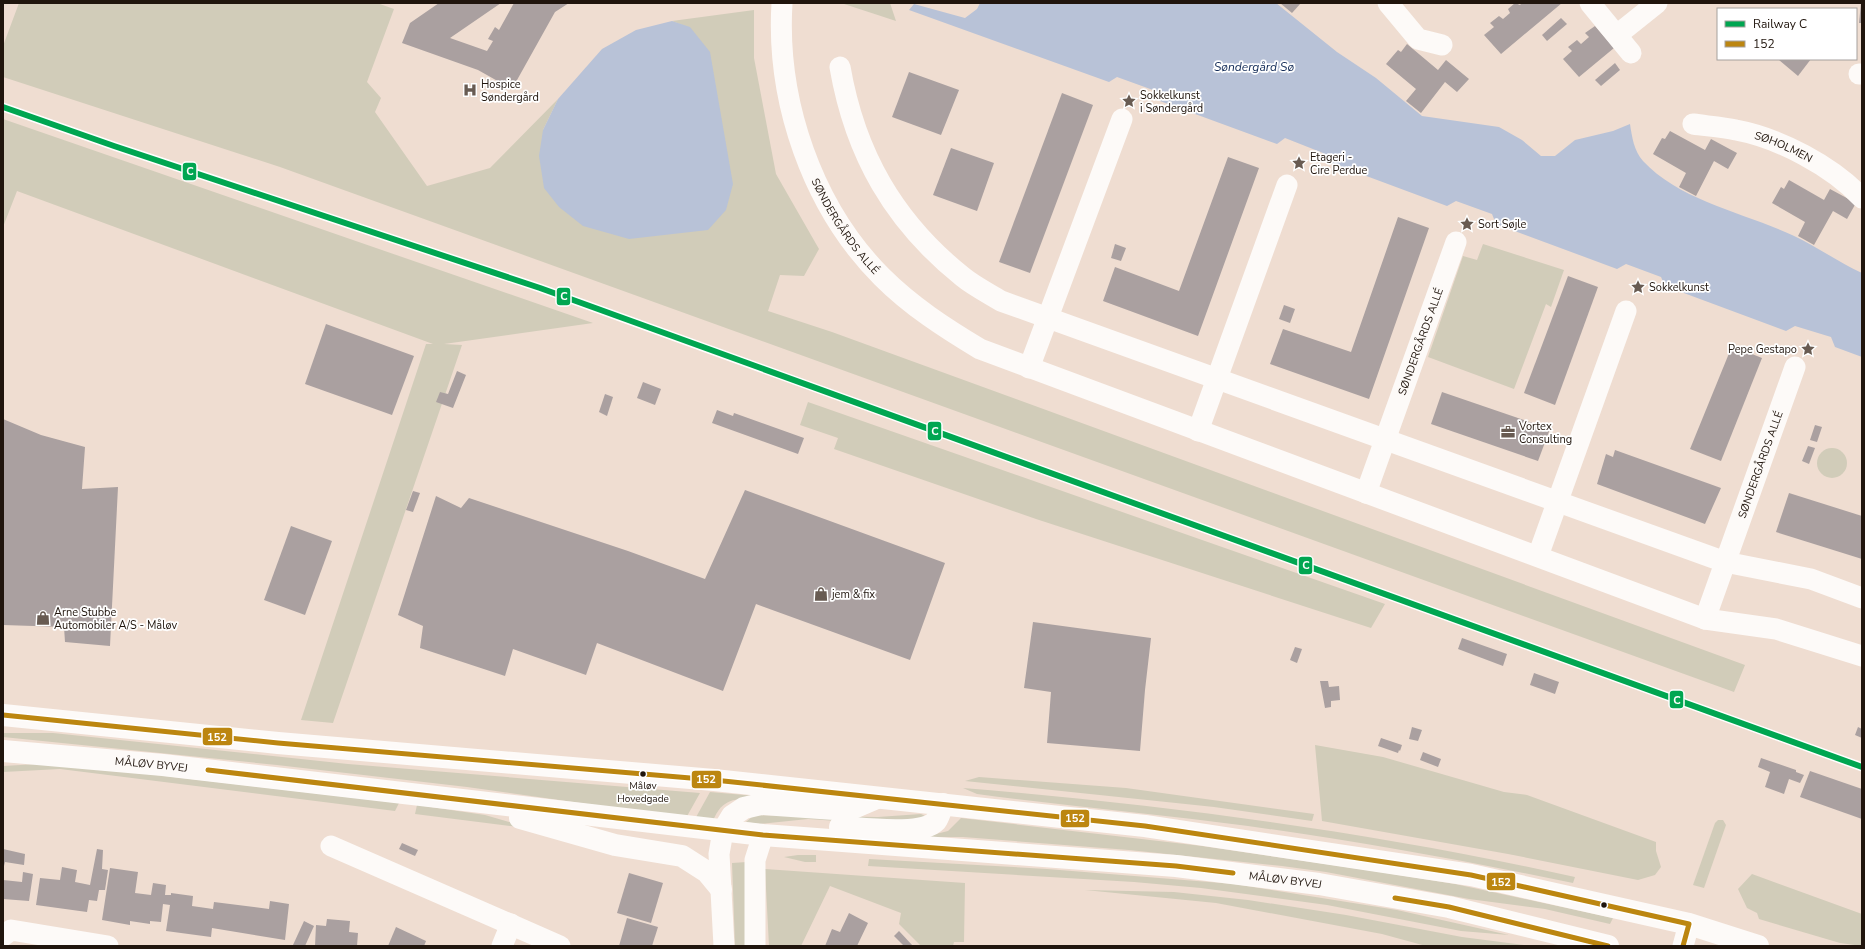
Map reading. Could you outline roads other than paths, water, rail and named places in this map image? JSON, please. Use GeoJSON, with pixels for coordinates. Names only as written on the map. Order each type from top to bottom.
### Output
{"type":"FeatureCollection","features":[{"type":"Feature","properties":{"kind":"main road"},"geometry":{"type":"LineString","coordinates":[[3,715],[278,743],[880,797],[1145,826],[1471,876],[1690,924],[1758,946]]}},
{"type":"Feature","properties":{"kind":"main road","name":"MÅLØV BYVEJ"},"geometry":{"type":"LineString","coordinates":[[3,751],[163,765],[790,838],[1176,866],[1303,882],[1449,907],[1608,946]]}},
{"type":"Feature","properties":{"kind":"main road"},"geometry":{"type":"LineString","coordinates":[[723,831],[732,816],[744,808],[761,804],[849,810],[880,797]]}},
{"type":"Feature","properties":{"kind":"main road"},"geometry":{"type":"LineString","coordinates":[[462,800],[615,845],[682,856],[707,872],[721,889]]}},
{"type":"Feature","properties":{"kind":"main road"},"geometry":{"type":"LineString","coordinates":[[790,838],[830,826],[915,830],[936,821],[943,804]]}},
{"type":"Feature","properties":{"kind":"street","name":"SØNDERGÅRDS ALLÉ"},"geometry":{"type":"LineString","coordinates":[[782,3],[781,25],[786,85],[797,133],[818,187],[849,238],[882,277],[930,318],[980,349],[1705,619],[1776,629],[1862,656]]}},
{"type":"Feature","properties":{"kind":"street"},"geometry":{"type":"LineString","coordinates":[[1388,3],[1418,39],[1442,45]]}},
{"type":"Feature","properties":{"kind":"street"},"geometry":{"type":"LineString","coordinates":[[1590,3],[1631,53]]}},
{"type":"Feature","properties":{"kind":"street"},"geometry":{"type":"LineString","coordinates":[[1617,35],[1657,3]]}},
{"type":"Feature","properties":{"kind":"street"},"geometry":{"type":"LineString","coordinates":[[840,68],[844,91],[857,136],[877,179],[901,216],[930,249],[964,278],[1001,301],[1216,380],[1725,562],[1811,579],[1862,598]]}},
{"type":"Feature","properties":{"kind":"street"},"geometry":{"type":"LineString","coordinates":[[1029,368],[1122,119]]}},
{"type":"Feature","properties":{"kind":"street","name":"SØHOLMEN"},"geometry":{"type":"LineString","coordinates":[[1693,124],[1737,130],[1780,143],[1820,164],[1862,198]]}},
{"type":"Feature","properties":{"kind":"street"},"geometry":{"type":"LineString","coordinates":[[1198,431],[1287,185]]}},
{"type":"Feature","properties":{"kind":"street","name":"SØNDERGÅRDS ALLÉ"},"geometry":{"type":"LineString","coordinates":[[1366,493],[1456,242]]}},
{"type":"Feature","properties":{"kind":"street"},"geometry":{"type":"LineString","coordinates":[[1538,556],[1556,502],[1626,311]]}},
{"type":"Feature","properties":{"kind":"street","name":"SØNDERGÅRDS ALLÉ"},"geometry":{"type":"LineString","coordinates":[[1705,619],[1795,367]]}},
{"type":"Feature","properties":{"kind":"street"},"geometry":{"type":"LineString","coordinates":[[723,831],[719,854],[724,946]]}},
{"type":"Feature","properties":{"kind":"street"},"geometry":{"type":"LineString","coordinates":[[755,946],[755,860],[763,835]]}},
{"type":"Feature","properties":{"kind":"street"},"geometry":{"type":"LineString","coordinates":[[331,846],[560,946]]}},
{"type":"Feature","properties":{"kind":"street"},"geometry":{"type":"LineString","coordinates":[[502,946],[511,924]]}},
{"type":"Feature","properties":{"kind":"street"},"geometry":{"type":"LineString","coordinates":[[1683,946],[1690,924]]}},
{"type":"Feature","properties":{"kind":"street"},"geometry":{"type":"LineString","coordinates":[[3,936],[11,930],[108,946]]}},
{"type":"Feature","properties":{"kind":"water","name":"Søndergård Sø"},"geometry":{"type":"Polygon","coordinates":[[[980,3],[1276,3],[1337,52],[1376,78],[1422,116],[1499,127],[1522,140],[1541,156],[1555,156],[1575,140],[1613,131],[1630,124],[1637,153],[1658,175],[1675,186],[1714,205],[1792,235],[1862,273],[1862,357],[1835,347],[1831,337],[1795,326],[1786,331],[1665,286],[1661,277],[1626,264],[1617,269],[1496,224],[1492,214],[1456,201],[1447,206],[1326,161],[1323,153],[1285,138],[1277,144],[1157,100],[1153,90],[1117,77],[1109,82],[909,10],[914,4],[965,18],[977,9],[980,3]]]}},
{"type":"Feature","properties":{"kind":"water"},"geometry":{"type":"Polygon","coordinates":[[[672,21],[690,27],[710,52],[733,184],[726,210],[708,230],[629,239],[583,226],[559,207],[544,188],[539,156],[543,130],[558,99],[602,49],[636,30],[672,21]]]}},
{"type":"Feature","properties":{"kind":"rail line","name":"C"},"geometry":{"type":"LineString","coordinates":[[3,107],[114,146],[540,288],[1862,767]]}},
{"type":"Feature","properties":{"kind":"place","name":"Hospice Søndergård"},"geometry":{"type":"Point","coordinates":[470,90]}},
{"type":"Feature","properties":{"kind":"place","name":"Sokkelkunst i Søndergård"},"geometry":{"type":"Point","coordinates":[1129,101]}},
{"type":"Feature","properties":{"kind":"place","name":"Etageri - Cire Perdue"},"geometry":{"type":"Point","coordinates":[1299,163]}},
{"type":"Feature","properties":{"kind":"place","name":"Sort Søjle"},"geometry":{"type":"Point","coordinates":[1467,224]}},
{"type":"Feature","properties":{"kind":"place","name":"Sokkelkunst"},"geometry":{"type":"Point","coordinates":[1638,287]}},
{"type":"Feature","properties":{"kind":"place","name":"Pepe Gestapo"},"geometry":{"type":"Point","coordinates":[1808,349]}},
{"type":"Feature","properties":{"kind":"place","name":"Vortex Consulting"},"geometry":{"type":"Point","coordinates":[1508,432]}},
{"type":"Feature","properties":{"kind":"place","name":"jem & fix"},"geometry":{"type":"Point","coordinates":[821,594]}},
{"type":"Feature","properties":{"kind":"place","name":"Arne Stubbe Automobiler A/S - Måløv"},"geometry":{"type":"Point","coordinates":[43,618]}},
{"type":"Feature","properties":{"kind":"place","name":"Måløv Hovedgade"},"geometry":{"type":"Point","coordinates":[643,774]}}]}
